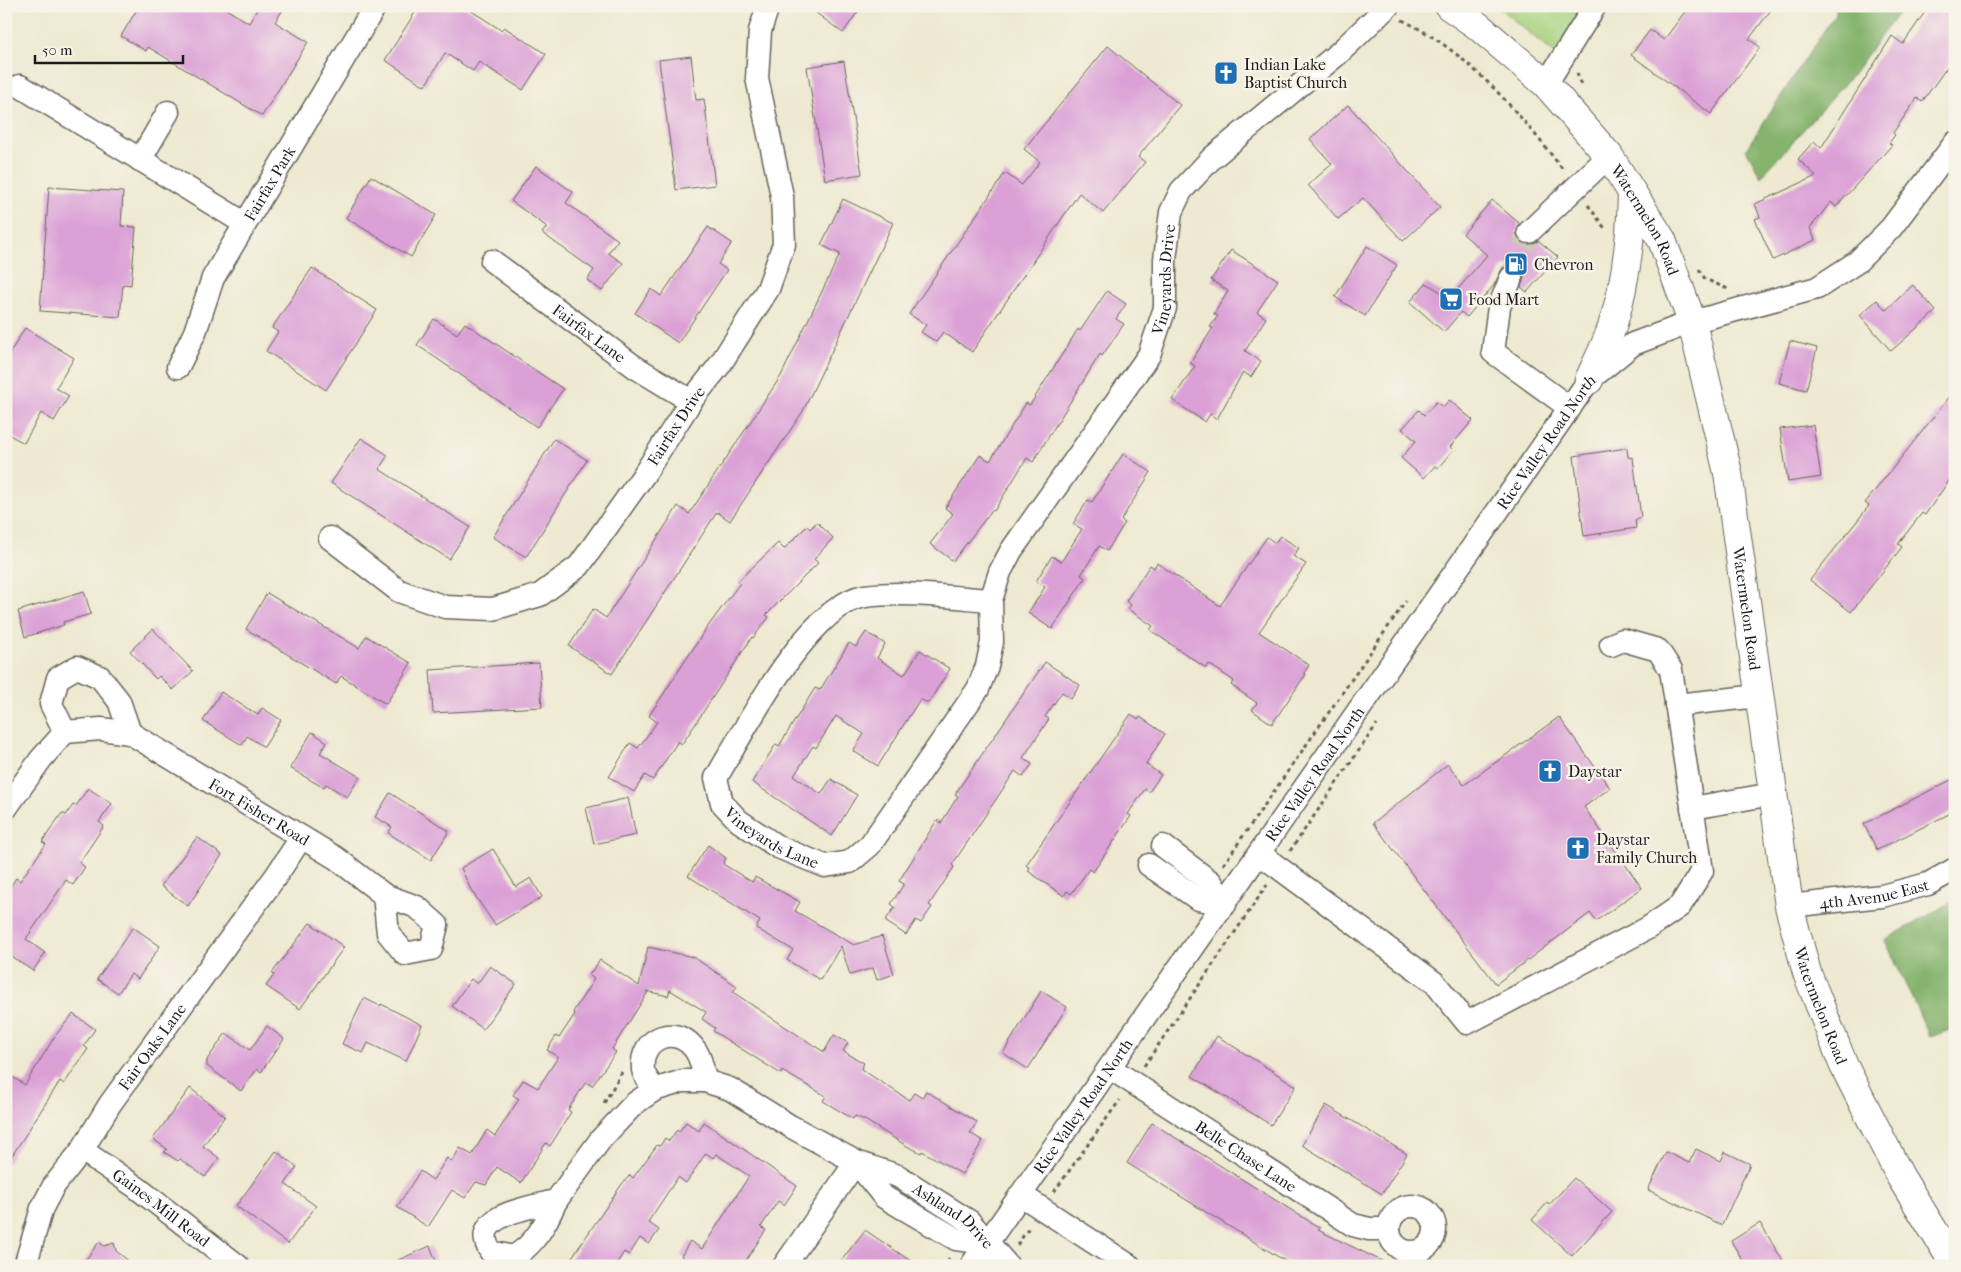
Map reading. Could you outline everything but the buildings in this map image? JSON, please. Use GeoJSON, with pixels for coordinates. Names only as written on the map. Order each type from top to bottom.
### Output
{"type":"FeatureCollection","features":[{"type":"Feature","properties":{"kind":"main road","name":"Watermelon Road"},"geometry":{"type":"LineString","coordinates":[[1449,6],[1478,26],[1546,84],[1608,156],[1662,240],[1692,322],[1728,473],[1789,906],[1807,973],[1844,1066],[1896,1167],[1955,1265]]}},
{"type":"Feature","properties":{"kind":"main road"},"geometry":{"type":"LineString","coordinates":[[1589,380],[1610,333],[1618,308],[1627,268],[1632,194]]}},
{"type":"Feature","properties":{"kind":"street","name":"Fairfax Park"},"geometry":{"type":"LineString","coordinates":[[178,367],[195,332],[213,278],[375,6]]}},
{"type":"Feature","properties":{"kind":"street","name":"Fairfax Drive"},"geometry":{"type":"LineString","coordinates":[[330,538],[399,591],[445,608],[493,609],[540,595],[579,566],[643,476],[691,401],[719,366],[768,290],[784,244],[782,196],[757,78],[760,31],[768,6]]}},
{"type":"Feature","properties":{"kind":"street"},"geometry":{"type":"LineString","coordinates":[[1546,84],[1596,6]]}},
{"type":"Feature","properties":{"kind":"street","name":"Vineyards Drive"},"geometry":{"type":"LineString","coordinates":[[991,600],[1000,572],[1011,551],[1149,355],[1165,308],[1165,259],[1171,212],[1181,191],[1212,158],[1340,52],[1385,9]]}},
{"type":"Feature","properties":{"kind":"street"},"geometry":{"type":"LineString","coordinates":[[20,86],[244,224]]}},
{"type":"Feature","properties":{"kind":"street"},"geometry":{"type":"LineString","coordinates":[[140,160],[168,112]]}},
{"type":"Feature","properties":{"kind":"street","name":"Rice Valley Road North"},"geometry":{"type":"LineString","coordinates":[[971,1266],[1226,904],[1589,380],[1633,344],[1692,322],[1817,288],[1857,262],[1891,228],[1955,143]]}},
{"type":"Feature","properties":{"kind":"street"},"geometry":{"type":"LineString","coordinates":[[1529,232],[1608,156]]}},
{"type":"Feature","properties":{"kind":"street","name":"Fairfax Lane"},"geometry":{"type":"LineString","coordinates":[[492,261],[634,367],[691,401]]}},
{"type":"Feature","properties":{"kind":"street"},"geometry":{"type":"LineString","coordinates":[[1510,278],[1499,307],[1493,352],[1570,408]]}},
{"type":"Feature","properties":{"kind":"street","name":"Vineyards Lane"},"geometry":{"type":"LineString","coordinates":[[911,595],[991,600],[992,642],[987,666],[978,688],[870,845],[850,862],[824,866],[778,847],[739,821],[722,803],[716,778],[766,694],[807,637],[842,604],[864,596],[911,595]]}},
{"type":"Feature","properties":{"kind":"street"},"geometry":{"type":"LineString","coordinates":[[1260,854],[1435,983],[1467,1023],[1648,928],[1680,906],[1702,871],[1671,670],[1658,650],[1623,640],[1611,645]]}},
{"type":"Feature","properties":{"kind":"street"},"geometry":{"type":"LineString","coordinates":[[6,808],[42,759],[66,732],[51,704],[58,678],[77,667],[100,677],[119,701],[130,733]]}},
{"type":"Feature","properties":{"kind":"street"},"geometry":{"type":"LineString","coordinates":[[1676,705],[1759,696]]}},
{"type":"Feature","properties":{"kind":"street","name":"Fort Fisher Road"},"geometry":{"type":"LineString","coordinates":[[66,732],[100,729],[130,733],[336,858],[384,895]]}},
{"type":"Feature","properties":{"kind":"street"},"geometry":{"type":"LineString","coordinates":[[1692,808],[1773,794]]}},
{"type":"Feature","properties":{"kind":"street","name":"Fair Oaks Lane"},"geometry":{"type":"LineString","coordinates":[[25,1266],[42,1208],[53,1187],[82,1150],[110,1104],[260,899],[301,838]]}},
{"type":"Feature","properties":{"kind":"street"},"geometry":{"type":"LineString","coordinates":[[1163,846],[1211,882],[1226,904]]}},
{"type":"Feature","properties":{"kind":"street"},"geometry":{"type":"LineString","coordinates":[[1149,865],[1198,900],[1226,904]]}},
{"type":"Feature","properties":{"kind":"street","name":"4th Avenue East"},"geometry":{"type":"LineString","coordinates":[[1789,906],[1882,896],[1928,884],[1955,869]]}},
{"type":"Feature","properties":{"kind":"street"},"geometry":{"type":"LineString","coordinates":[[654,1090],[644,1071],[644,1059],[648,1047],[656,1039],[668,1034],[678,1036],[696,1050],[701,1061],[705,1081]]}},
{"type":"Feature","properties":{"kind":"street","name":"Belle Chase Lane"},"geometry":{"type":"LineString","coordinates":[[1110,1068],[1353,1225],[1370,1229],[1389,1229]]}},
{"type":"Feature","properties":{"kind":"street","name":"Ashland Drive"},"geometry":{"type":"LineString","coordinates":[[556,1201],[601,1139],[634,1104],[654,1090],[683,1081],[705,1081],[730,1089],[790,1126],[856,1162],[898,1176],[969,1221],[1003,1264]]}},
{"type":"Feature","properties":{"kind":"street","name":"Gaines Mill Road"},"geometry":{"type":"LineString","coordinates":[[82,1150],[136,1187],[238,1266]]}},
{"type":"Feature","properties":{"kind":"street"},"geometry":{"type":"LineString","coordinates":[[784,1266],[856,1162]]}},
{"type":"Feature","properties":{"kind":"street"},"geometry":{"type":"LineString","coordinates":[[1021,1195],[1130,1266]]}},
{"type":"Feature","properties":{"kind":"path"},"geometry":{"type":"LineString","coordinates":[[1385,9],[1436,41],[1465,63],[1515,110],[1576,186],[1609,235]]}},
{"type":"Feature","properties":{"kind":"path"},"geometry":{"type":"LineString","coordinates":[[1211,882],[1406,601]]}},
{"type":"Feature","properties":{"kind":"path"},"geometry":{"type":"LineString","coordinates":[[1003,1264],[1132,1082],[1380,720]]}},
{"type":"Feature","properties":{"kind":"path"},"geometry":{"type":"LineString","coordinates":[[603,1105],[623,1068]]}},
{"type":"Feature","properties":{"kind":"green space"},"geometry":{"type":"Polygon","coordinates":[[[1497,6],[1607,6],[1568,65],[1497,6]]]}},
{"type":"Feature","properties":{"kind":"green space"},"geometry":{"type":"Polygon","coordinates":[[[1834,6],[1903,6],[1854,73],[1761,177],[1746,149],[1837,11],[1834,6]]]}},
{"type":"Feature","properties":{"kind":"green space"},"geometry":{"type":"Polygon","coordinates":[[[1955,900],[1955,1028],[1930,1037],[1885,940],[1955,900]]]}},
{"type":"Feature","properties":{"kind":"tunnel"},"geometry":{"type":"LineString","coordinates":[[1511,278],[1529,232]]}},
{"type":"Feature","properties":{"kind":"place","name":"Indian Lake Baptist Church"},"geometry":{"type":"Point","coordinates":[1226,73]}},
{"type":"Feature","properties":{"kind":"place","name":"Chevron"},"geometry":{"type":"Point","coordinates":[1516,264]}},
{"type":"Feature","properties":{"kind":"place","name":"Food Mart"},"geometry":{"type":"Point","coordinates":[1451,299]}},
{"type":"Feature","properties":{"kind":"place","name":"Daystar"},"geometry":{"type":"Point","coordinates":[1550,771]}},
{"type":"Feature","properties":{"kind":"place","name":"Daystar Family Church"},"geometry":{"type":"Point","coordinates":[1578,848]}}]}
